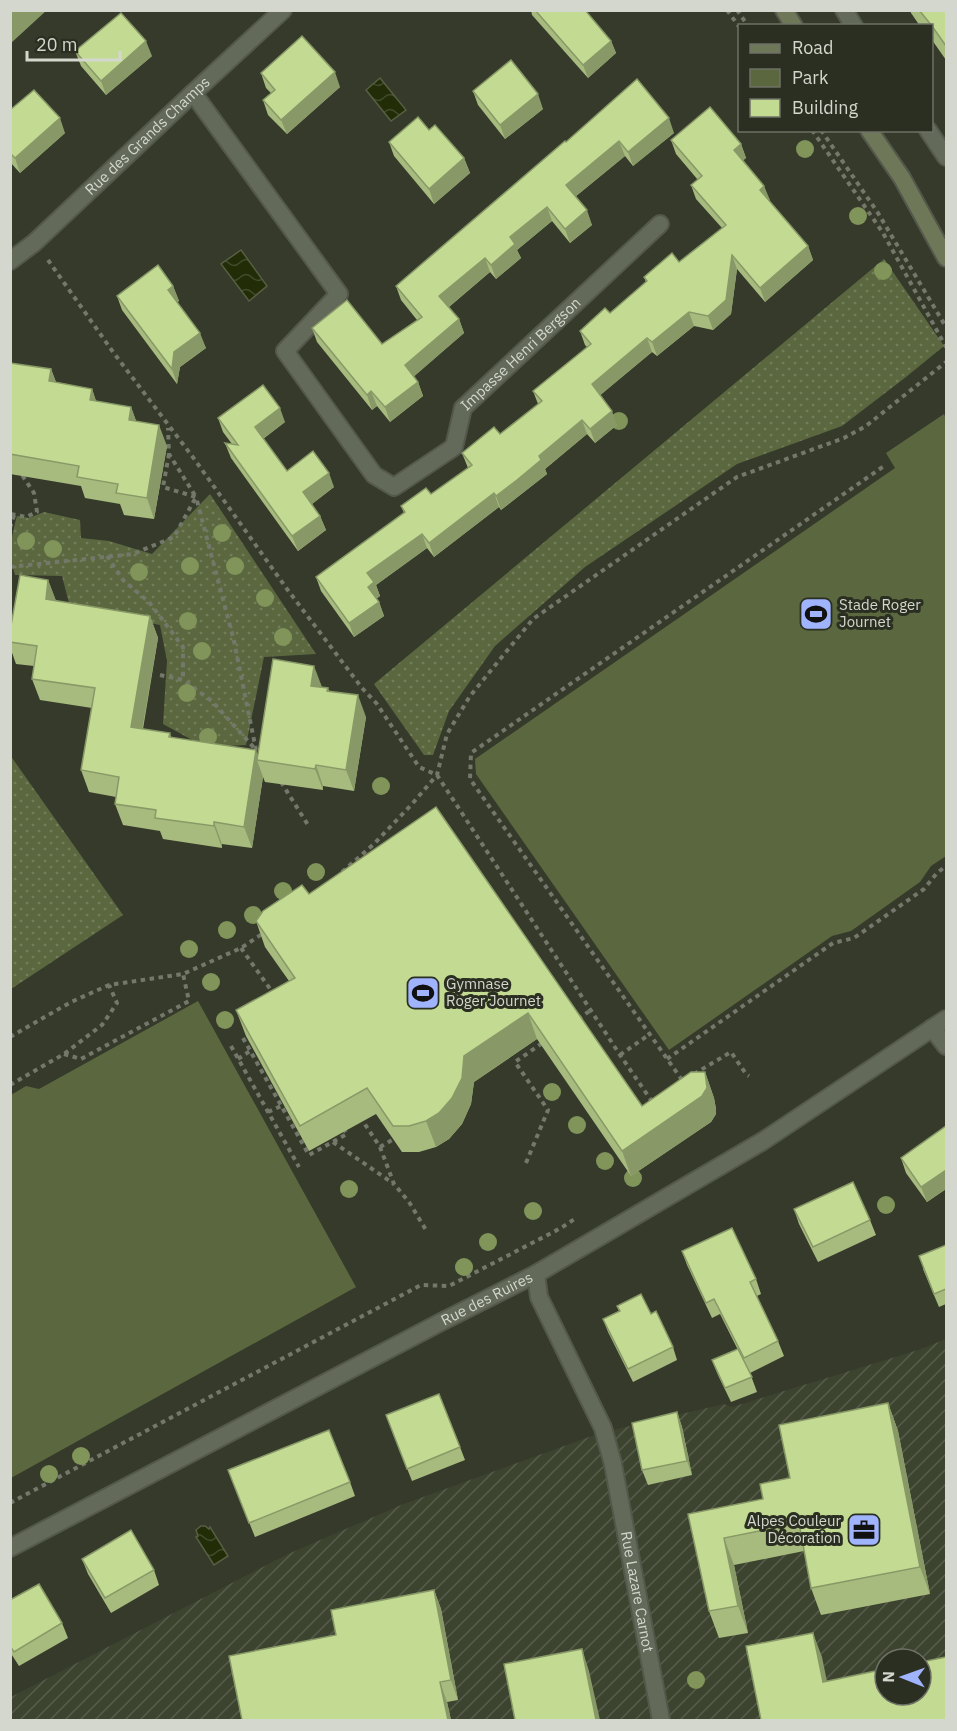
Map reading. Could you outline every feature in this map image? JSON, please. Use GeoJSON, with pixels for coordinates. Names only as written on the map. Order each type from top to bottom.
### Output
{"type":"FeatureCollection","features":[{"type":"Feature","properties":{"kind":"main road"},"geometry":{"type":"LineString","coordinates":[[784,10],[793,24]]}},
{"type":"Feature","properties":{"kind":"main road"},"geometry":{"type":"LineString","coordinates":[[870,132],[902,178],[946,258]]}},
{"type":"Feature","properties":{"kind":"street","name":"Rue des Grands Champs"},"geometry":{"type":"LineString","coordinates":[[10,261],[34,243],[283,10]]}},
{"type":"Feature","properties":{"kind":"street"},"geometry":{"type":"LineString","coordinates":[[844,10],[853,24]]}},
{"type":"Feature","properties":{"kind":"street","name":"Impasse Henri Bergson"},"geometry":{"type":"LineString","coordinates":[[193,93],[339,294],[285,351],[374,475],[394,487],[454,447],[463,408],[660,224]]}},
{"type":"Feature","properties":{"kind":"street"},"geometry":{"type":"LineString","coordinates":[[929,132],[946,157]]}},
{"type":"Feature","properties":{"kind":"street"},"geometry":{"type":"LineString","coordinates":[[939,1024],[946,1046]]}},
{"type":"Feature","properties":{"kind":"street","name":"Rue des Ruires"},"geometry":{"type":"LineString","coordinates":[[10,1548],[536,1274],[763,1141],[939,1024]]}},
{"type":"Feature","properties":{"kind":"street","name":"Rue Lazare Carnot"},"geometry":{"type":"LineString","coordinates":[[536,1274],[539,1297],[603,1428],[614,1464],[661,1720]]}},
{"type":"Feature","properties":{"kind":"path"},"geometry":{"type":"LineString","coordinates":[[727,10],[738,25]]}},
{"type":"Feature","properties":{"kind":"path"},"geometry":{"type":"LineString","coordinates":[[737,10],[747,24]]}},
{"type":"Feature","properties":{"kind":"path"},"geometry":{"type":"LineString","coordinates":[[813,132],[883,233],[946,346]]}},
{"type":"Feature","properties":{"kind":"path"},"geometry":{"type":"LineString","coordinates":[[822,132],[878,213],[946,327]]}},
{"type":"Feature","properties":{"kind":"path"},"geometry":{"type":"LineString","coordinates":[[34,243],[195,460],[300,607],[362,688],[377,704],[419,767],[436,775],[651,1100],[658,1095]]}},
{"type":"Feature","properties":{"kind":"path"},"geometry":{"type":"LineString","coordinates":[[340,873],[374,844],[436,775],[447,734],[470,696],[533,619],[737,477],[844,438],[866,426],[946,362]]}},
{"type":"Feature","properties":{"kind":"path"},"geometry":{"type":"LineString","coordinates":[[168,426],[170,454],[163,487],[196,497]]}},
{"type":"Feature","properties":{"kind":"path"},"geometry":{"type":"LineString","coordinates":[[170,454],[196,497],[234,641],[256,750]]}},
{"type":"Feature","properties":{"kind":"path"},"geometry":{"type":"LineString","coordinates":[[10,528],[13,515],[26,517],[37,512],[34,494],[16,465]]}},
{"type":"Feature","properties":{"kind":"path"},"geometry":{"type":"LineString","coordinates":[[682,1081],[470,779],[471,753],[884,466]]}},
{"type":"Feature","properties":{"kind":"path"},"geometry":{"type":"LineString","coordinates":[[10,567],[133,554],[174,537],[196,497]]}},
{"type":"Feature","properties":{"kind":"path"},"geometry":{"type":"LineString","coordinates":[[107,556],[123,580],[149,602],[183,647],[183,680]]}},
{"type":"Feature","properties":{"kind":"path"},"geometry":{"type":"LineString","coordinates":[[160,675],[183,680],[212,701],[263,758]]}},
{"type":"Feature","properties":{"kind":"path"},"geometry":{"type":"LineString","coordinates":[[275,773],[308,825]]}},
{"type":"Feature","properties":{"kind":"path"},"geometry":{"type":"LineString","coordinates":[[667,1059],[833,943],[854,938],[924,889],[946,866]]}},
{"type":"Feature","properties":{"kind":"path"},"geometry":{"type":"LineString","coordinates":[[10,1038],[71,1002],[109,985],[183,974],[242,948],[269,928]]}},
{"type":"Feature","properties":{"kind":"path"},"geometry":{"type":"LineString","coordinates":[[242,948],[276,997]]}},
{"type":"Feature","properties":{"kind":"path"},"geometry":{"type":"LineString","coordinates":[[64,1054],[81,1059],[189,1001],[183,974]]}},
{"type":"Feature","properties":{"kind":"path"},"geometry":{"type":"LineString","coordinates":[[10,1085],[64,1054],[102,1026],[117,1003],[109,985]]}},
{"type":"Feature","properties":{"kind":"path"},"geometry":{"type":"LineString","coordinates":[[575,1021],[591,1010]]}},
{"type":"Feature","properties":{"kind":"path"},"geometry":{"type":"LineString","coordinates":[[620,1055],[650,1034]]}},
{"type":"Feature","properties":{"kind":"path"},"geometry":{"type":"LineString","coordinates":[[243,1038],[252,1050],[309,1155],[347,1134],[341,1124]]}},
{"type":"Feature","properties":{"kind":"path"},"geometry":{"type":"LineString","coordinates":[[526,1163],[548,1110],[515,1062],[541,1044]]}},
{"type":"Feature","properties":{"kind":"path"},"geometry":{"type":"LineString","coordinates":[[231,1046],[299,1167]]}},
{"type":"Feature","properties":{"kind":"path"},"geometry":{"type":"LineString","coordinates":[[238,1059],[252,1050]]}},
{"type":"Feature","properties":{"kind":"path"},"geometry":{"type":"LineString","coordinates":[[674,1086],[731,1052],[749,1076]]}},
{"type":"Feature","properties":{"kind":"path"},"geometry":{"type":"LineString","coordinates":[[268,1112],[281,1106]]}},
{"type":"Feature","properties":{"kind":"path"},"geometry":{"type":"LineString","coordinates":[[355,1111],[380,1147],[394,1184]]}},
{"type":"Feature","properties":{"kind":"path"},"geometry":{"type":"LineString","coordinates":[[380,1147],[399,1136]]}},
{"type":"Feature","properties":{"kind":"path"},"geometry":{"type":"LineString","coordinates":[[333,1142],[394,1184],[409,1202],[426,1230]]}},
{"type":"Feature","properties":{"kind":"path"},"geometry":{"type":"LineString","coordinates":[[10,1503],[422,1285],[449,1286],[576,1218]]}},
{"type":"Feature","properties":{"kind":"shaded area"},"geometry":{"type":"Polygon","coordinates":[[[946,1339],[946,1720],[11,1720],[11,1697],[288,1554],[401,1505],[600,1433],[724,1404],[732,1407],[918,1350],[946,1339]]]}},
{"type":"Feature","properties":{"kind":"green space"},"geometry":{"type":"Polygon","coordinates":[[[884,259],[944,346],[842,426],[737,464],[585,567],[495,646],[449,711],[433,755],[424,755],[374,684],[884,259]]]}},
{"type":"Feature","properties":{"kind":"green space","name":"Stade Roger Journet"},"geometry":{"type":"Polygon","coordinates":[[[944,414],[946,419],[946,856],[931,866],[920,882],[851,931],[832,936],[669,1050],[476,774],[475,759],[895,468],[886,453],[944,414]]]}},
{"type":"Feature","properties":{"kind":"green space"},"geometry":{"type":"Polygon","coordinates":[[[210,494],[316,654],[264,657],[246,745],[205,747],[163,724],[167,661],[160,625],[70,607],[62,576],[15,575],[12,560],[12,539],[17,516],[29,518],[44,512],[80,520],[81,538],[109,541],[152,554],[210,494]]]}},
{"type":"Feature","properties":{"kind":"green space"},"geometry":{"type":"Polygon","coordinates":[[[10,755],[123,915],[11,989],[10,989],[10,755]]]}},
{"type":"Feature","properties":{"kind":"green space"},"geometry":{"type":"Polygon","coordinates":[[[198,1001],[356,1287],[11,1478],[11,1095],[26,1086],[39,1089],[198,1001]]]}},
{"type":"Feature","properties":{"kind":"water"},"geometry":{"type":"Polygon","coordinates":[[[380,78],[406,110],[391,121],[366,90],[380,78]]]}},
{"type":"Feature","properties":{"kind":"water"},"geometry":{"type":"Polygon","coordinates":[[[241,250],[267,286],[249,301],[221,264],[241,250]]]}},
{"type":"Feature","properties":{"kind":"water"},"geometry":{"type":"Polygon","coordinates":[[[201,1526],[209,1529],[210,1527],[228,1556],[214,1565],[196,1537],[198,1536],[196,1530],[201,1526]]]}},
{"type":"Feature","properties":{"kind":"building"},"geometry":{"type":"Polygon","coordinates":[[[535,10],[585,10],[611,41],[583,65],[535,10]]]}},
{"type":"Feature","properties":{"kind":"building"},"geometry":{"type":"Polygon","coordinates":[[[919,10],[946,10],[946,46],[933,24],[930,24],[919,10]]]}},
{"type":"Feature","properties":{"kind":"building"},"geometry":{"type":"Polygon","coordinates":[[[121,13],[146,41],[101,81],[75,51],[121,13]]]}},
{"type":"Feature","properties":{"kind":"building"},"geometry":{"type":"Polygon","coordinates":[[[302,36],[335,72],[281,120],[263,100],[275,90],[261,73],[302,36]]]}},
{"type":"Feature","properties":{"kind":"building"},"geometry":{"type":"Polygon","coordinates":[[[511,60],[538,94],[500,125],[473,91],[511,60]]]}},
{"type":"Feature","properties":{"kind":"building"},"geometry":{"type":"Polygon","coordinates":[[[637,79],[669,118],[628,152],[619,141],[566,185],[587,210],[565,229],[547,207],[510,237],[515,244],[491,265],[485,258],[439,296],[459,319],[405,365],[418,382],[385,407],[371,391],[367,395],[312,328],[347,300],[382,344],[422,317],[396,286],[637,79]]]}},
{"type":"Feature","properties":{"kind":"building"},"geometry":{"type":"Polygon","coordinates":[[[34,90],[60,118],[15,158],[10,153],[10,110],[34,90]]]}},
{"type":"Feature","properties":{"kind":"building"},"geometry":{"type":"Polygon","coordinates":[[[710,107],[741,144],[734,150],[764,186],[760,190],[808,246],[760,288],[732,255],[726,300],[708,316],[689,312],[652,342],[647,338],[592,384],[612,411],[590,429],[582,420],[539,456],[541,460],[517,480],[496,496],[494,493],[429,543],[422,534],[367,573],[374,582],[368,587],[379,602],[349,623],[316,577],[405,512],[401,506],[426,488],[431,494],[472,465],[462,453],[494,427],[500,434],[542,401],[533,391],[591,344],[580,331],[605,308],[610,313],[647,281],[644,277],[672,253],[679,262],[726,225],[691,185],[702,176],[671,140],[710,107]]]}},
{"type":"Feature","properties":{"kind":"building"},"geometry":{"type":"Polygon","coordinates":[[[418,117],[429,130],[435,125],[464,158],[429,189],[389,142],[418,117]]]}},
{"type":"Feature","properties":{"kind":"building"},"geometry":{"type":"Polygon","coordinates":[[[158,265],[173,286],[168,290],[200,333],[174,352],[172,369],[117,296],[158,265]]]}},
{"type":"Feature","properties":{"kind":"building"},"geometry":{"type":"Polygon","coordinates":[[[10,363],[51,369],[49,381],[92,389],[90,400],[131,407],[129,420],[159,425],[147,498],[116,493],[118,484],[77,477],[79,466],[10,454],[10,363]]]}},
{"type":"Feature","properties":{"kind":"building"},"geometry":{"type":"Polygon","coordinates":[[[263,385],[280,408],[255,427],[287,471],[313,451],[329,473],[303,492],[320,516],[292,536],[225,443],[238,445],[218,418],[263,385]]]}},
{"type":"Feature","properties":{"kind":"building"},"geometry":{"type":"Polygon","coordinates":[[[20,575],[48,580],[46,599],[150,616],[131,727],[170,733],[169,737],[256,750],[244,827],[214,822],[214,826],[155,818],[156,810],[115,804],[119,777],[81,770],[95,688],[32,679],[37,646],[10,642],[20,575]]]}},
{"type":"Feature","properties":{"kind":"building"},"geometry":{"type":"Polygon","coordinates":[[[273,659],[314,666],[311,686],[328,688],[327,691],[358,695],[346,770],[316,765],[315,769],[257,760],[273,659]]]}},
{"type":"Feature","properties":{"kind":"building","name":"Gymnase Roger Journet"},"geometry":{"type":"Polygon","coordinates":[[[436,807],[642,1106],[691,1072],[705,1072],[707,1088],[702,1096],[622,1151],[528,1013],[464,1056],[462,1078],[452,1098],[439,1113],[426,1121],[409,1126],[393,1126],[367,1088],[300,1126],[236,1010],[295,978],[256,921],[263,911],[302,885],[309,894],[436,807]]]}},
{"type":"Feature","properties":{"kind":"building"},"geometry":{"type":"Polygon","coordinates":[[[946,1126],[946,1170],[921,1187],[901,1158],[946,1126]]]}},
{"type":"Feature","properties":{"kind":"building"},"geometry":{"type":"Polygon","coordinates":[[[853,1182],[870,1220],[813,1247],[794,1209],[853,1182]]]}},
{"type":"Feature","properties":{"kind":"building"},"geometry":{"type":"Polygon","coordinates":[[[732,1228],[756,1279],[750,1282],[778,1341],[744,1358],[714,1299],[706,1303],[682,1251],[732,1228]]]}},
{"type":"Feature","properties":{"kind":"building"},"geometry":{"type":"Polygon","coordinates":[[[946,1245],[946,1289],[934,1294],[919,1256],[946,1245]]]}},
{"type":"Feature","properties":{"kind":"building"},"geometry":{"type":"Polygon","coordinates":[[[641,1294],[651,1314],[656,1311],[673,1347],[628,1369],[603,1319],[620,1311],[617,1306],[641,1294]]]}},
{"type":"Feature","properties":{"kind":"building"},"geometry":{"type":"Polygon","coordinates":[[[738,1349],[752,1377],[725,1388],[712,1360],[738,1349]]]}},
{"type":"Feature","properties":{"kind":"building"},"geometry":{"type":"Polygon","coordinates":[[[439,1394],[460,1447],[407,1469],[386,1415],[439,1394]]]}},
{"type":"Feature","properties":{"kind":"building"},"geometry":{"type":"Polygon","coordinates":[[[888,1403],[920,1567],[811,1588],[799,1523],[724,1538],[738,1606],[709,1611],[688,1514],[763,1499],[760,1484],[790,1478],[779,1425],[888,1403]]]}},
{"type":"Feature","properties":{"kind":"building"},"geometry":{"type":"Polygon","coordinates":[[[677,1412],[687,1461],[642,1470],[632,1423],[677,1412]]]}},
{"type":"Feature","properties":{"kind":"building"},"geometry":{"type":"Polygon","coordinates":[[[329,1430],[350,1482],[249,1523],[228,1470],[329,1430]]]}},
{"type":"Feature","properties":{"kind":"building"},"geometry":{"type":"Polygon","coordinates":[[[131,1530],[154,1570],[105,1598],[82,1559],[131,1530]]]}},
{"type":"Feature","properties":{"kind":"building"},"geometry":{"type":"Polygon","coordinates":[[[39,1584],[62,1623],[14,1652],[10,1646],[10,1600],[39,1584]]]}},
{"type":"Feature","properties":{"kind":"building"},"geometry":{"type":"Polygon","coordinates":[[[434,1590],[451,1680],[440,1682],[448,1720],[242,1720],[229,1656],[336,1635],[331,1610],[434,1590]]]}},
{"type":"Feature","properties":{"kind":"building"},"geometry":{"type":"Polygon","coordinates":[[[813,1633],[823,1682],[873,1672],[873,1707],[933,1707],[933,1660],[946,1657],[946,1720],[761,1720],[746,1646],[813,1633]]]}},
{"type":"Feature","properties":{"kind":"building"},"geometry":{"type":"Polygon","coordinates":[[[582,1649],[596,1720],[515,1720],[504,1664],[582,1649]]]}},
{"type":"Feature","properties":{"kind":"place","name":"Stade Roger Journet"},"geometry":{"type":"Point","coordinates":[816,614]}},
{"type":"Feature","properties":{"kind":"place","name":"Gymnase Roger Journet"},"geometry":{"type":"Point","coordinates":[423,993]}},
{"type":"Feature","properties":{"kind":"place","name":"Alpes Couleur Décoration"},"geometry":{"type":"Point","coordinates":[864,1530]}}]}
